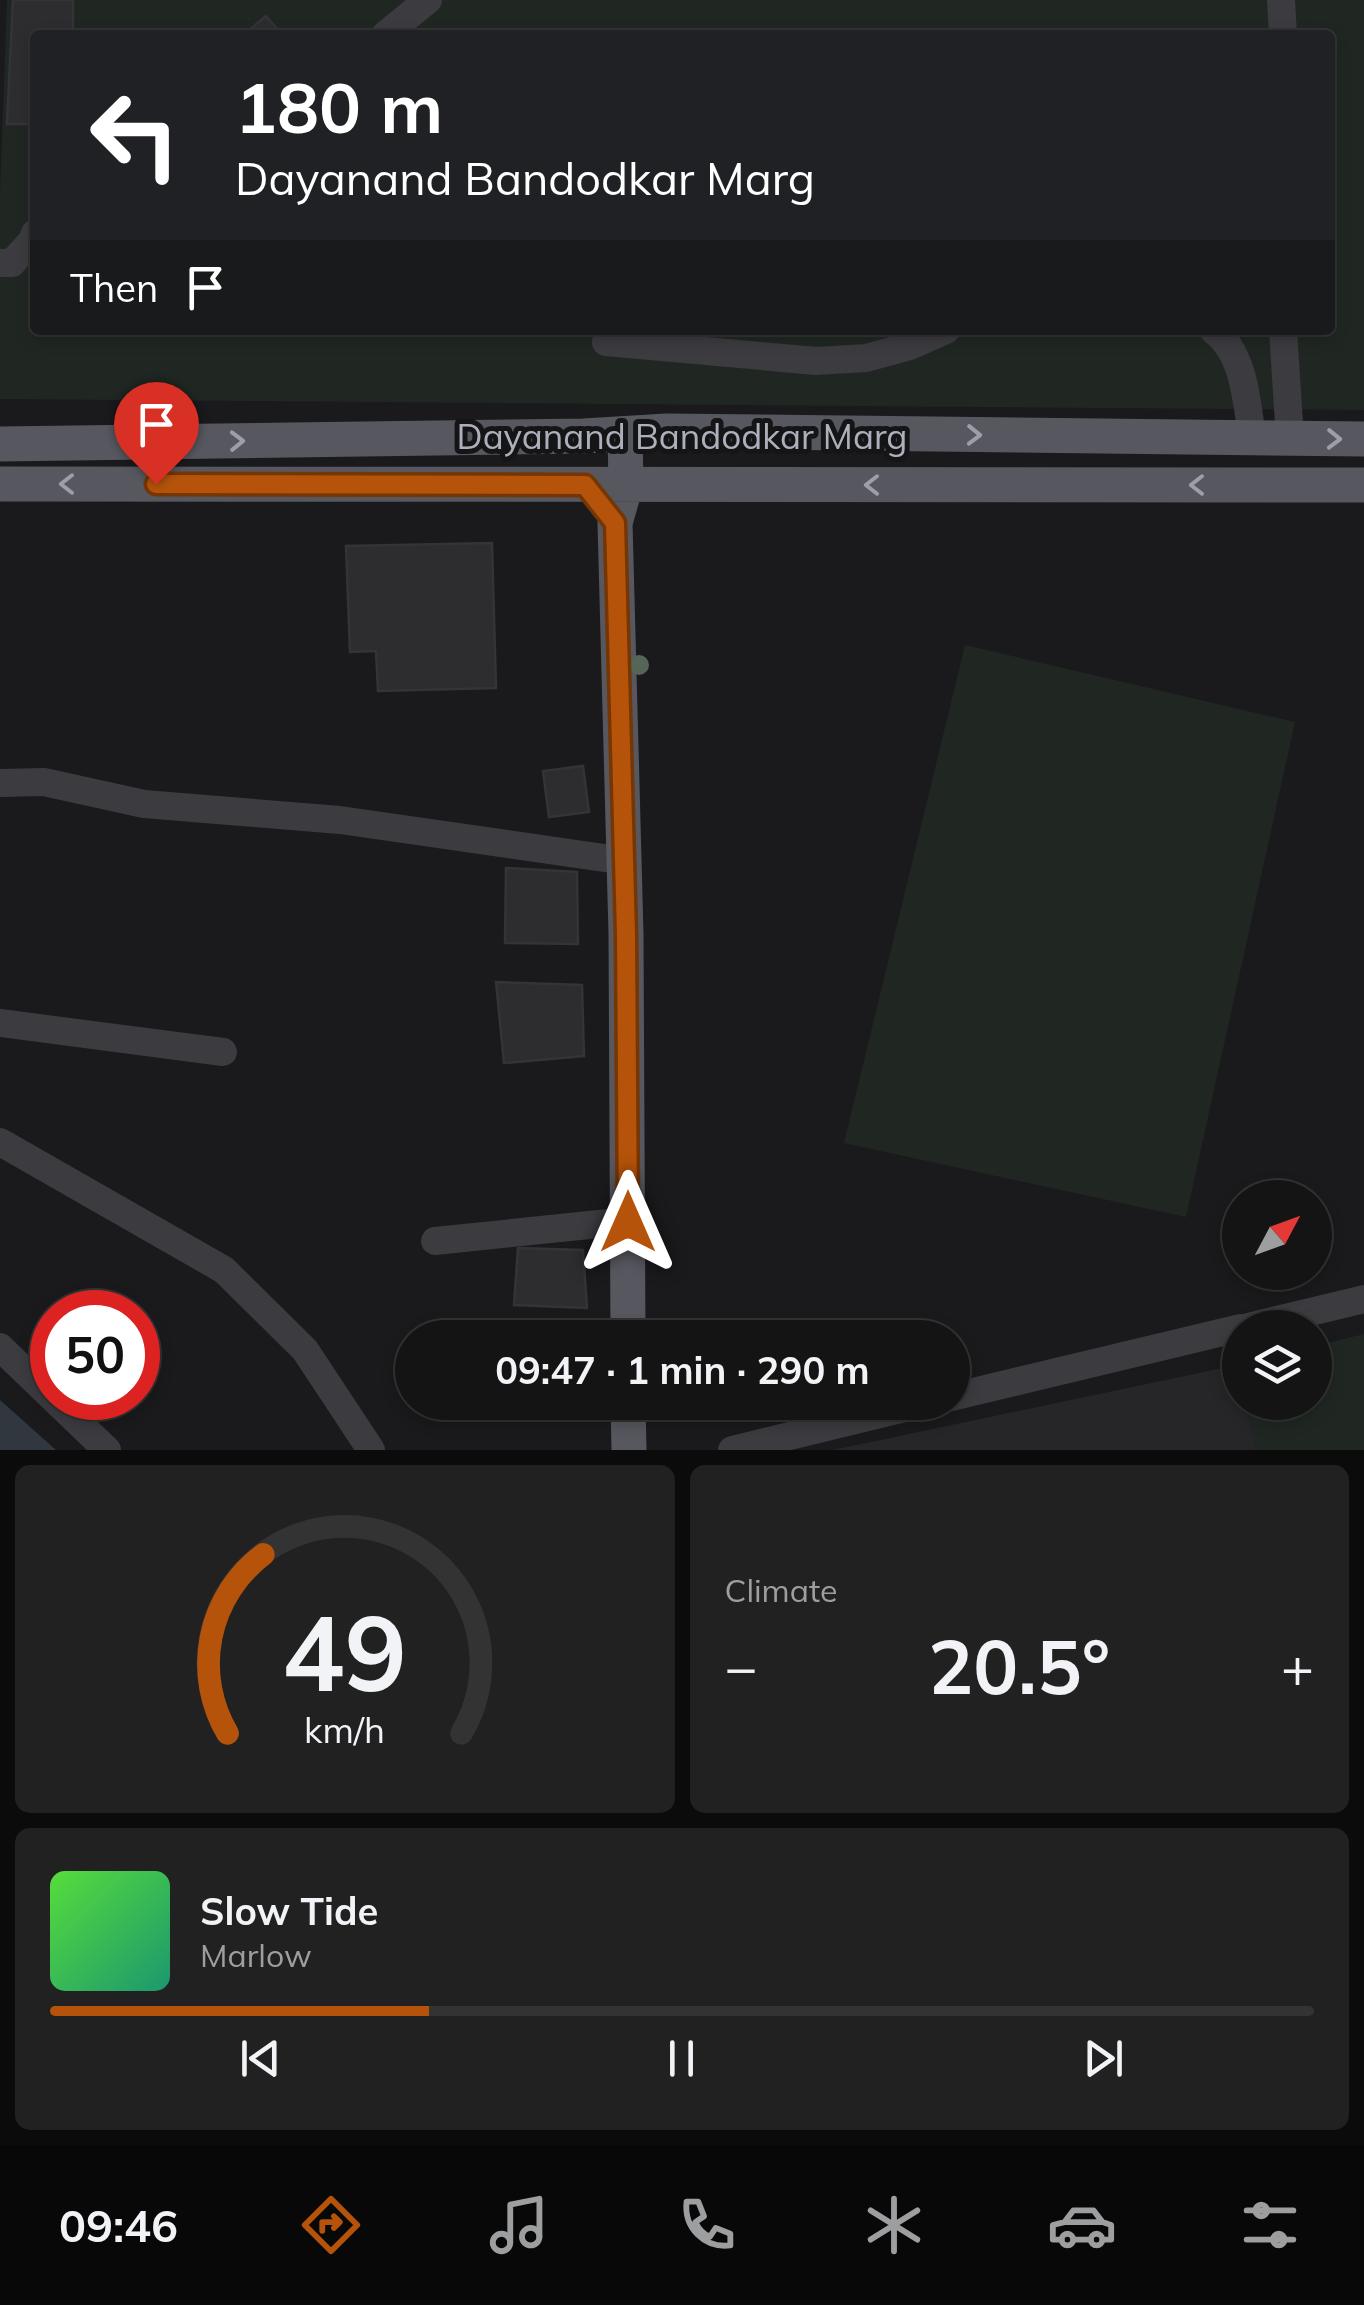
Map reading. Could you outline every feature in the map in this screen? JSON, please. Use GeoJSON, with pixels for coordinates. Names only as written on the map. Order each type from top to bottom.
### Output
{"type":"FeatureCollection","features":[{"type":"Feature","properties":{"kind":"main road","name":"Dayanand Bandodkar Marg"},"geometry":{"type":"LineString","coordinates":[[0,444],[625,434],[1364,439]]}},
{"type":"Feature","properties":{"kind":"main road"},"geometry":{"type":"LineString","coordinates":[[625,434],[626,484],[615,523],[625,861],[628,1320]]}},
{"type":"Feature","properties":{"kind":"main road"},"geometry":{"type":"LineString","coordinates":[[584,436],[585,485],[615,523]]}},
{"type":"Feature","properties":{"kind":"main road","name":"Dayanand Bandodkar Marg"},"geometry":{"type":"LineString","coordinates":[[0,484],[1364,485]]}},
{"type":"Feature","properties":{"kind":"main road"},"geometry":{"type":"LineString","coordinates":[[628,1420],[629,1450]]}},
{"type":"Feature","properties":{"kind":"street"},"geometry":{"type":"LineString","coordinates":[[391,30],[428,0]]}},
{"type":"Feature","properties":{"kind":"street"},"geometry":{"type":"LineString","coordinates":[[1281,0],[1283,30]]}},
{"type":"Feature","properties":{"kind":"street"},"geometry":{"type":"LineString","coordinates":[[0,263],[12,263],[30,242]]}},
{"type":"Feature","properties":{"kind":"street"},"geometry":{"type":"LineString","coordinates":[[606,342],[816,361],[866,358],[935,335]]}},
{"type":"Feature","properties":{"kind":"street"},"geometry":{"type":"LineString","coordinates":[[1219,335],[1236,358],[1252,438]]}},
{"type":"Feature","properties":{"kind":"street"},"geometry":{"type":"LineString","coordinates":[[1283,335],[1290,438]]}},
{"type":"Feature","properties":{"kind":"street"},"geometry":{"type":"LineString","coordinates":[[0,783],[44,782],[144,804],[340,820],[625,861]]}},
{"type":"Feature","properties":{"kind":"street"},"geometry":{"type":"LineString","coordinates":[[0,1023],[222,1052]]}},
{"type":"Feature","properties":{"kind":"street"},"geometry":{"type":"LineString","coordinates":[[0,1142],[224,1270],[304,1350],[371,1450]]}},
{"type":"Feature","properties":{"kind":"street"},"geometry":{"type":"LineString","coordinates":[[434,1241],[628,1222]]}},
{"type":"Feature","properties":{"kind":"street"},"geometry":{"type":"LineString","coordinates":[[1318,1310],[1364,1299]]}},
{"type":"Feature","properties":{"kind":"street"},"geometry":{"type":"LineString","coordinates":[[970,1393],[1222,1333]]}},
{"type":"Feature","properties":{"kind":"street"},"geometry":{"type":"LineString","coordinates":[[0,1347],[107,1450]]}},
{"type":"Feature","properties":{"kind":"street"},"geometry":{"type":"LineString","coordinates":[[732,1450],[856,1420]]}},
{"type":"Feature","properties":{"kind":"shaded area"},"geometry":{"type":"Polygon","coordinates":[[[7,0],[1364,0],[1364,410],[0,399],[0,193],[7,0]]]}},
{"type":"Feature","properties":{"kind":"shaded area"},"geometry":{"type":"Polygon","coordinates":[[[965,645],[1295,722],[1186,1217],[844,1143],[965,645]]]}},
{"type":"Feature","properties":{"kind":"shaded area"},"geometry":{"type":"Polygon","coordinates":[[[1364,1334],[1364,1450],[1256,1450],[1250,1420],[1332,1420],[1332,1342],[1364,1334]]]}},
{"type":"Feature","properties":{"kind":"shaded area"},"geometry":{"type":"Polygon","coordinates":[[[1222,1368],[1222,1420],[1250,1420],[1256,1450],[833,1450],[1222,1368]]]}},
{"type":"Feature","properties":{"kind":"shaded area"},"geometry":{"type":"Polygon","coordinates":[[[0,1400],[56,1450],[0,1450],[0,1400]]]}},
{"type":"Feature","properties":{"kind":"building"},"geometry":{"type":"Polygon","coordinates":[[[13,0],[73,0],[73,30],[30,30],[30,124],[7,124],[13,0]]]}},
{"type":"Feature","properties":{"kind":"building"},"geometry":{"type":"Polygon","coordinates":[[[266,16],[278,30],[249,30],[266,16]]]}},
{"type":"Feature","properties":{"kind":"building"},"geometry":{"type":"Polygon","coordinates":[[[492,543],[496,688],[378,691],[376,651],[350,652],[346,546],[492,543]]]}},
{"type":"Feature","properties":{"kind":"building"},"geometry":{"type":"Polygon","coordinates":[[[583,766],[589,812],[549,817],[543,771],[583,766]]]}},
{"type":"Feature","properties":{"kind":"building"},"geometry":{"type":"Polygon","coordinates":[[[506,868],[577,872],[578,944],[505,943],[506,868]]]}},
{"type":"Feature","properties":{"kind":"building"},"geometry":{"type":"Polygon","coordinates":[[[496,982],[582,985],[584,1056],[504,1063],[496,982]]]}},
{"type":"Feature","properties":{"kind":"building"},"geometry":{"type":"Polygon","coordinates":[[[518,1248],[583,1250],[587,1308],[514,1305],[518,1248]]]}},
{"type":"Feature","properties":{"kind":"route"},"geometry":{"type":"LineString","coordinates":[[156,484],[585,485],[615,523],[626,934],[628,1222]]}}]}
